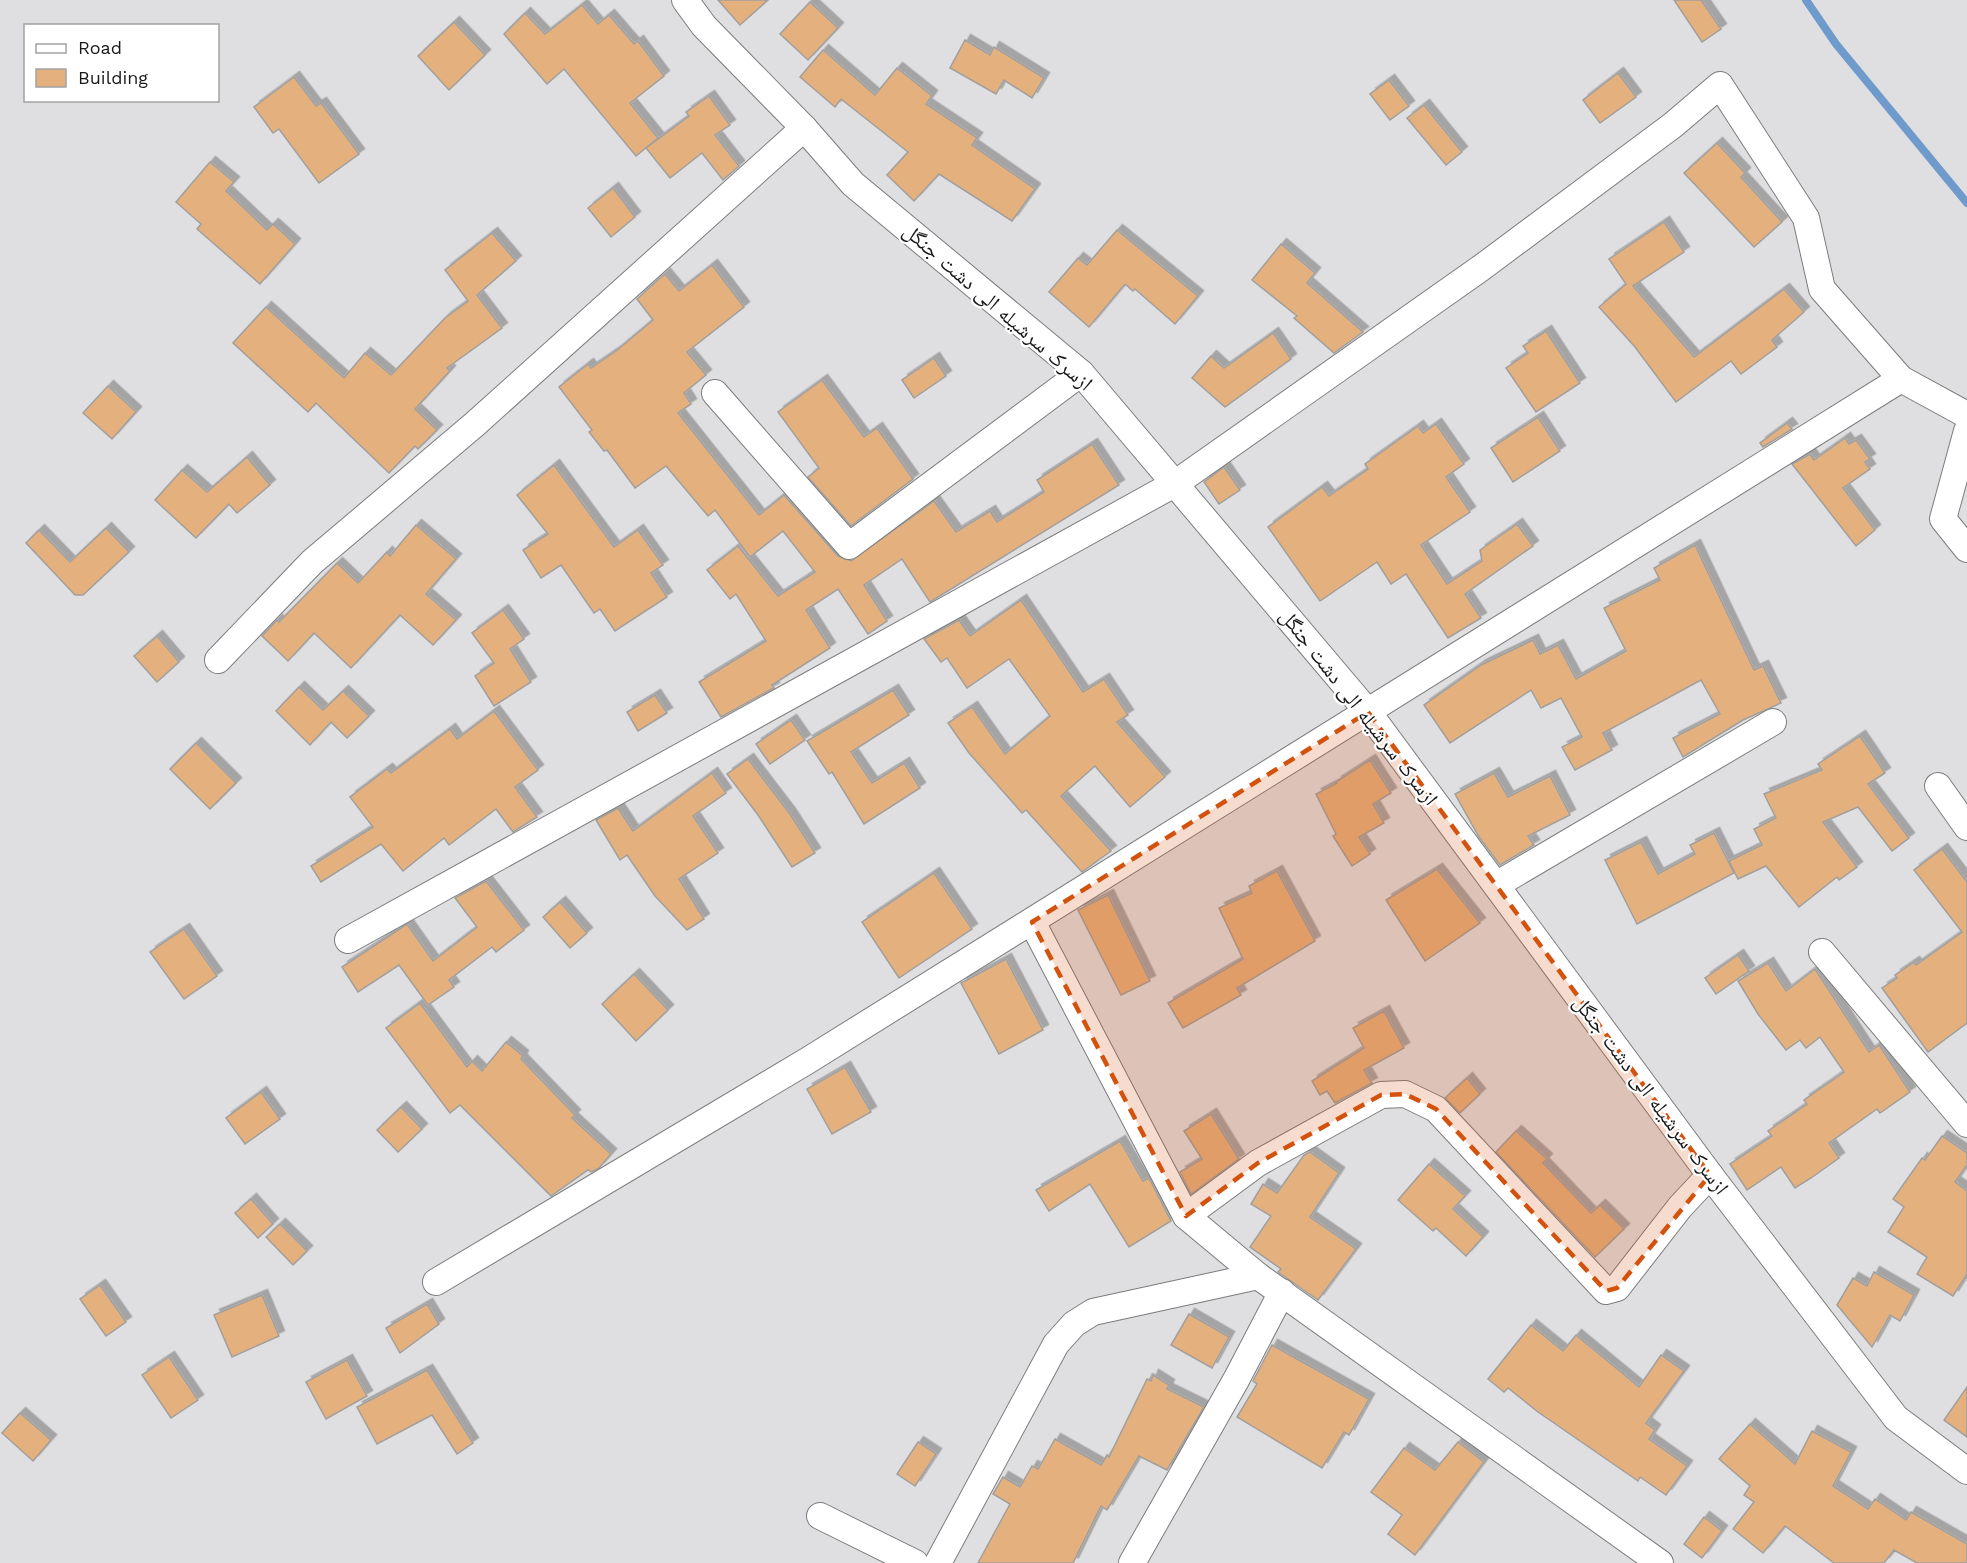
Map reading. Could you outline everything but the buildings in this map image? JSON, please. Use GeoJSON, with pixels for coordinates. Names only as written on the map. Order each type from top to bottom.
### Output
{"type":"FeatureCollection","features":[{"type":"Feature","properties":{"kind":"street","name":"ازسرک سرشیله الی دشت جنگل"},"geometry":{"type":"LineString","coordinates":[[685,0],[704,26],[804,128],[853,184],[1081,373],[1368,712],[1710,1174],[1896,1418],[1967,1471]]}},
{"type":"Feature","properties":{"kind":"street"},"geometry":{"type":"LineString","coordinates":[[348,940],[1176,483],[1481,268],[1673,125],[1720,85],[1806,218],[1822,289],[1901,379],[1967,415]]}},
{"type":"Feature","properties":{"kind":"street"},"geometry":{"type":"LineString","coordinates":[[218,660],[312,562],[475,424],[804,128]]}},
{"type":"Feature","properties":{"kind":"street"},"geometry":{"type":"LineString","coordinates":[[715,393],[849,546],[1081,373]]}},
{"type":"Feature","properties":{"kind":"street"},"geometry":{"type":"LineString","coordinates":[[436,1282],[807,1061],[1901,379]]}},
{"type":"Feature","properties":{"kind":"street"},"geometry":{"type":"LineString","coordinates":[[1967,431],[1943,519],[1967,549]]}},
{"type":"Feature","properties":{"kind":"street"},"geometry":{"type":"LineString","coordinates":[[1496,885],[1773,722]]}},
{"type":"Feature","properties":{"kind":"street"},"geometry":{"type":"LineString","coordinates":[[1938,786],[1967,827]]}},
{"type":"Feature","properties":{"kind":"street"},"geometry":{"type":"LineString","coordinates":[[1032,922],[1186,1216],[1258,1276],[1660,1563]]}},
{"type":"Feature","properties":{"kind":"street"},"geometry":{"type":"LineString","coordinates":[[1822,952],[1967,1124]]}},
{"type":"Feature","properties":{"kind":"street"},"geometry":{"type":"LineString","coordinates":[[1186,1216],[1258,1163],[1371,1100],[1387,1094],[1405,1095],[1436,1109],[1606,1291],[1617,1288],[1680,1207],[1710,1174]]}},
{"type":"Feature","properties":{"kind":"street"},"geometry":{"type":"LineString","coordinates":[[938,1563],[1056,1344],[1074,1324],[1093,1312],[1258,1276]]}},
{"type":"Feature","properties":{"kind":"street"},"geometry":{"type":"LineString","coordinates":[[1132,1563],[1236,1380],[1282,1292]]}},
{"type":"Feature","properties":{"kind":"street"},"geometry":{"type":"LineString","coordinates":[[820,1516],[915,1563]]}},
{"type":"Feature","properties":{"kind":"highlighted area"},"geometry":{"type":"Polygon","coordinates":[[[1368,712],[1710,1175],[1617,1288],[1606,1291],[1436,1109],[1405,1094],[1381,1095],[1258,1163],[1186,1216],[1032,922],[1368,712]]]}},
{"type":"Feature","properties":{"kind":"waterway"},"geometry":{"type":"LineString","coordinates":[[1806,0],[1836,44],[1967,203]]}}]}
